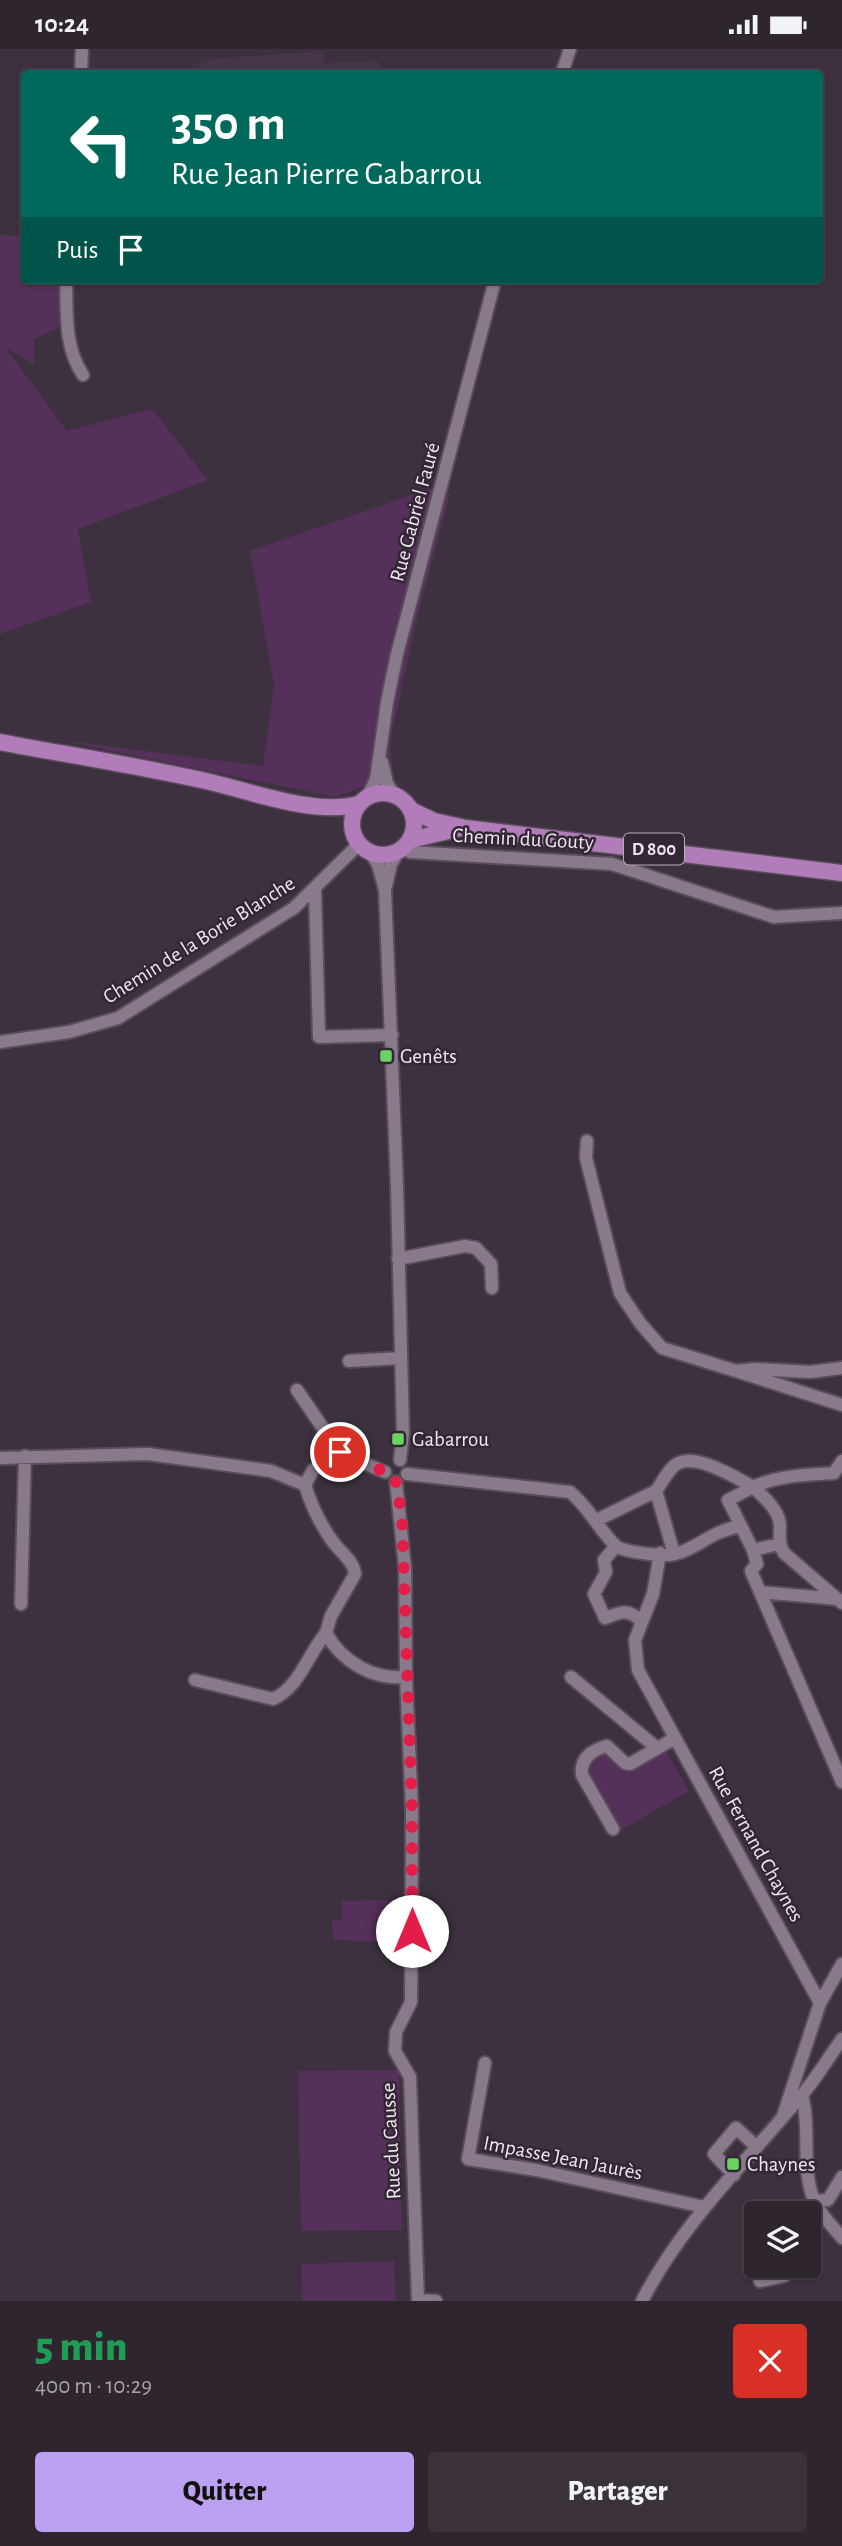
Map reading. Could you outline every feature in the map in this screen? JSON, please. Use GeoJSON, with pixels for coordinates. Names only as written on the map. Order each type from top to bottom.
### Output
{"type":"FeatureCollection","features":[{"type":"Feature","properties":{"kind":"main road"},"geometry":{"type":"LineString","coordinates":[[0,742],[156,771],[304,804],[339,807],[386,793],[394,795],[411,810],[414,820],[404,846],[380,856],[361,843],[338,820],[304,804]]}},
{"type":"Feature","properties":{"kind":"main road"},"geometry":{"type":"LineString","coordinates":[[361,843],[351,822],[363,800]]}},
{"type":"Feature","properties":{"kind":"main road","name":"D 800"},"geometry":{"type":"LineString","coordinates":[[411,810],[434,821],[466,828],[842,873]]}},
{"type":"Feature","properties":{"kind":"main road","name":"D 800"},"geometry":{"type":"LineString","coordinates":[[404,846],[466,828]]}},
{"type":"Feature","properties":{"kind":"street"},"geometry":{"type":"LineString","coordinates":[[81,70],[82,49]]}},
{"type":"Feature","properties":{"kind":"street"},"geometry":{"type":"LineString","coordinates":[[563,70],[570,49]]}},
{"type":"Feature","properties":{"kind":"street"},"geometry":{"type":"LineString","coordinates":[[66,284],[69,339],[74,358],[83,375]]}},
{"type":"Feature","properties":{"kind":"street","name":"Rue Gabriel Fauré"},"geometry":{"type":"LineString","coordinates":[[363,800],[375,784],[390,686],[494,284]]}},
{"type":"Feature","properties":{"kind":"street","name":"Rue Gabriel Fauré"},"geometry":{"type":"LineString","coordinates":[[380,755],[387,783],[394,795]]}},
{"type":"Feature","properties":{"kind":"street"},"geometry":{"type":"LineString","coordinates":[[361,843],[378,865],[385,890],[401,1358],[400,1460]]}},
{"type":"Feature","properties":{"kind":"street","name":"Chemin de la Borie Blanche"},"geometry":{"type":"LineString","coordinates":[[0,1042],[69,1032],[118,1018],[294,908],[361,843]]}},
{"type":"Feature","properties":{"kind":"street"},"geometry":{"type":"LineString","coordinates":[[385,890],[391,864],[404,846]]}},
{"type":"Feature","properties":{"kind":"street","name":"Chemin du Gouty"},"geometry":{"type":"LineString","coordinates":[[404,846],[410,852],[611,864],[774,917],[842,913]]}},
{"type":"Feature","properties":{"kind":"street"},"geometry":{"type":"LineString","coordinates":[[315,890],[318,1037],[392,1035]]}},
{"type":"Feature","properties":{"kind":"street"},"geometry":{"type":"LineString","coordinates":[[587,1141],[586,1158],[621,1293],[662,1348],[842,1405]]}},
{"type":"Feature","properties":{"kind":"street"},"geometry":{"type":"LineString","coordinates":[[398,1259],[465,1246],[476,1248],[491,1264],[492,1288]]}},
{"type":"Feature","properties":{"kind":"street"},"geometry":{"type":"LineString","coordinates":[[349,1361],[401,1358]]}},
{"type":"Feature","properties":{"kind":"street"},"geometry":{"type":"LineString","coordinates":[[736,1371],[755,1369],[810,1372],[842,1368]]}},
{"type":"Feature","properties":{"kind":"street"},"geometry":{"type":"LineString","coordinates":[[297,1389],[340,1453],[385,1472],[390,1480],[396,1482],[403,1480],[407,1474],[407,1467],[400,1460]]}},
{"type":"Feature","properties":{"kind":"street"},"geometry":{"type":"LineString","coordinates":[[305,1485],[313,1470],[340,1453]]}},
{"type":"Feature","properties":{"kind":"street"},"geometry":{"type":"LineString","coordinates":[[0,1458],[25,1455],[148,1454],[271,1471],[305,1485],[319,1520],[354,1567],[355,1574],[331,1616],[326,1633],[312,1650],[292,1686],[273,1699],[195,1680]]}},
{"type":"Feature","properties":{"kind":"street"},"geometry":{"type":"LineString","coordinates":[[21,1604],[25,1455]]}},
{"type":"Feature","properties":{"kind":"street"},"geometry":{"type":"LineString","coordinates":[[385,1472],[390,1462],[400,1460]]}},
{"type":"Feature","properties":{"kind":"street"},"geometry":{"type":"LineString","coordinates":[[597,1520],[656,1491],[673,1466],[685,1461],[715,1467],[753,1487],[766,1499],[780,1521],[779,1544],[784,1553],[840,1601]]}},
{"type":"Feature","properties":{"kind":"street"},"geometry":{"type":"LineString","coordinates":[[842,1461],[834,1473],[768,1480],[728,1500],[753,1550],[757,1564],[751,1571],[842,1782]]}},
{"type":"Feature","properties":{"kind":"street"},"geometry":{"type":"LineString","coordinates":[[407,1474],[570,1492],[584,1503],[616,1546],[625,1551],[674,1554],[722,1529],[740,1526]]}},
{"type":"Feature","properties":{"kind":"street","name":"Rue du Causse"},"geometry":{"type":"LineString","coordinates":[[396,1482],[405,1568],[406,1677],[412,1811],[411,2002],[396,2032],[396,2051],[411,2077],[418,2300]]}},
{"type":"Feature","properties":{"kind":"street"},"geometry":{"type":"LineString","coordinates":[[656,1491],[674,1554]]}},
{"type":"Feature","properties":{"kind":"street"},"geometry":{"type":"LineString","coordinates":[[753,1550],[779,1544]]}},
{"type":"Feature","properties":{"kind":"street"},"geometry":{"type":"LineString","coordinates":[[616,1546],[604,1560],[606,1572],[594,1594],[605,1618],[622,1611],[631,1611],[641,1621]]}},
{"type":"Feature","properties":{"kind":"street","name":"Rue Fernand Chaynes"},"geometry":{"type":"LineString","coordinates":[[660,1553],[653,1594],[635,1640],[638,1669],[820,2003]]}},
{"type":"Feature","properties":{"kind":"street"},"geometry":{"type":"LineString","coordinates":[[760,1592],[840,1601]]}},
{"type":"Feature","properties":{"kind":"street"},"geometry":{"type":"LineString","coordinates":[[326,1633],[336,1651],[376,1676],[406,1677]]}},
{"type":"Feature","properties":{"kind":"street"},"geometry":{"type":"LineString","coordinates":[[570,1677],[657,1748]]}},
{"type":"Feature","properties":{"kind":"street"},"geometry":{"type":"LineString","coordinates":[[613,1829],[582,1775],[581,1767],[586,1757],[607,1746],[625,1763],[630,1764],[675,1738]]}},
{"type":"Feature","properties":{"kind":"street"},"geometry":{"type":"LineString","coordinates":[[783,2116],[820,2003],[831,1988],[842,1964]]}},
{"type":"Feature","properties":{"kind":"street"},"geometry":{"type":"LineString","coordinates":[[831,1988],[842,1979]]}},
{"type":"Feature","properties":{"kind":"street"},"geometry":{"type":"LineString","coordinates":[[642,2301],[655,2275],[704,2207],[802,2095],[842,2039]]}},
{"type":"Feature","properties":{"kind":"street","name":"Impasse Jean Jaurès"},"geometry":{"type":"LineString","coordinates":[[485,2063],[468,2159],[536,2170],[704,2207]]}},
{"type":"Feature","properties":{"kind":"street"},"geometry":{"type":"LineString","coordinates":[[802,2095],[806,2111],[806,2166],[813,2201],[828,2200],[842,2177]]}},
{"type":"Feature","properties":{"kind":"street"},"geometry":{"type":"LineString","coordinates":[[734,2175],[714,2154],[736,2128],[757,2147]]}},
{"type":"Feature","properties":{"kind":"street"},"geometry":{"type":"LineString","coordinates":[[821,2211],[842,2238]]}},
{"type":"Feature","properties":{"kind":"street"},"geometry":{"type":"LineString","coordinates":[[760,2281],[774,2278]]}},
{"type":"Feature","properties":{"kind":"street"},"geometry":{"type":"LineString","coordinates":[[418,2300],[436,2301]]}},
{"type":"Feature","properties":{"kind":"shaded area"},"geometry":{"type":"Polygon","coordinates":[[[323,51],[324,63],[379,61],[380,70],[199,70],[199,60],[323,51]]]}},
{"type":"Feature","properties":{"kind":"shaded area"},"geometry":{"type":"Polygon","coordinates":[[[0,235],[21,236],[21,284],[59,284],[59,328],[34,339],[34,364],[5,347],[67,431],[152,409],[208,480],[78,529],[91,602],[0,634],[0,235]]]}},
{"type":"Feature","properties":{"kind":"shaded area"},"geometry":{"type":"Polygon","coordinates":[[[429,489],[450,494],[418,615],[390,743],[393,773],[335,797],[59,740],[263,766],[274,685],[250,551],[429,489]]]}},
{"type":"Feature","properties":{"kind":"shaded area"},"geometry":{"type":"Polygon","coordinates":[[[664,1748],[689,1791],[611,1836],[571,1768],[605,1749],[624,1770],[664,1748]]]}},
{"type":"Feature","properties":{"kind":"shaded area"},"geometry":{"type":"Polygon","coordinates":[[[391,1900],[391,1942],[333,1940],[332,1920],[342,1920],[342,1901],[391,1900]]]}},
{"type":"Feature","properties":{"kind":"shaded area"},"geometry":{"type":"Polygon","coordinates":[[[399,2070],[402,2230],[301,2231],[298,2071],[399,2070]]]}},
{"type":"Feature","properties":{"kind":"shaded area"},"geometry":{"type":"Polygon","coordinates":[[[394,2261],[396,2301],[302,2301],[301,2264],[394,2261]]]}},
{"type":"Feature","properties":{"kind":"place","name":"Genêts"},"geometry":{"type":"Point","coordinates":[386,1056]}},
{"type":"Feature","properties":{"kind":"place","name":"Gabarrou"},"geometry":{"type":"Point","coordinates":[398,1439]}},
{"type":"Feature","properties":{"kind":"place","name":"Chaynes"},"geometry":{"type":"Point","coordinates":[733,2164]}},
{"type":"Feature","properties":{"kind":"route"},"geometry":{"type":"LineString","coordinates":[[340,1452],[385,1472],[390,1480],[396,1482],[402,1517],[412,1811],[412,1931]]}}]}
